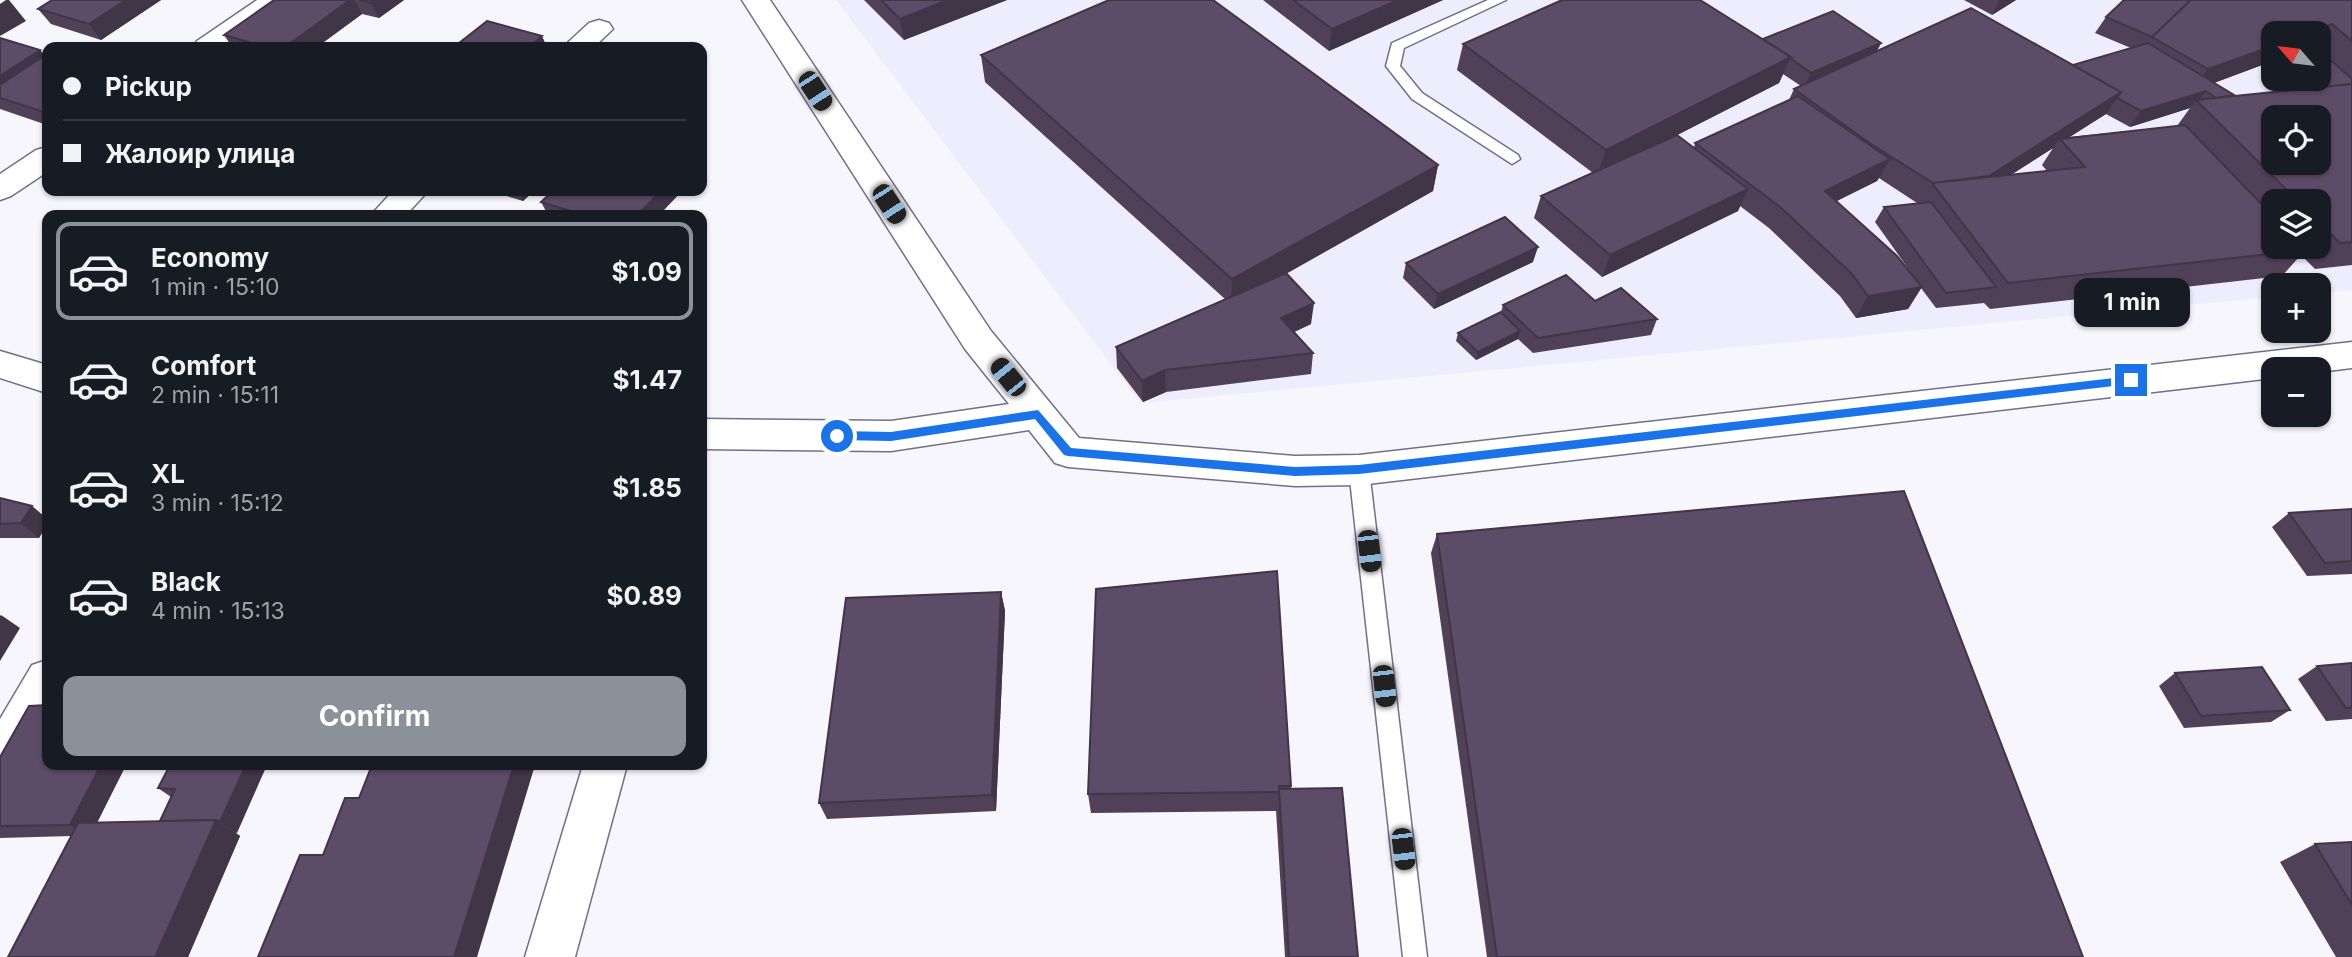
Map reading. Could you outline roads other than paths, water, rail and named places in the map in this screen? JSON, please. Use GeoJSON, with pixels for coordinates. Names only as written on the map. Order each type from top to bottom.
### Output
{"type":"FeatureCollection","features":[{"type":"Feature","properties":{"kind":"street"},"geometry":{"type":"LineString","coordinates":[[214,42],[276,0]]}},
{"type":"Feature","properties":{"kind":"street"},"geometry":{"type":"LineString","coordinates":[[756,0],[978,340],[1068,452],[1295,471],[1359,470],[2352,355]]}},
{"type":"Feature","properties":{"kind":"street"},"geometry":{"type":"LineString","coordinates":[[583,42],[599,29]]}},
{"type":"Feature","properties":{"kind":"street"},"geometry":{"type":"LineString","coordinates":[[0,189],[42,160]]}},
{"type":"Feature","properties":{"kind":"street"},"geometry":{"type":"LineString","coordinates":[[392,210],[407,196]]}},
{"type":"Feature","properties":{"kind":"street"},"geometry":{"type":"LineString","coordinates":[[0,364],[42,377]]}},
{"type":"Feature","properties":{"kind":"street"},"geometry":{"type":"LineString","coordinates":[[707,434],[891,436],[1038,414]]}},
{"type":"Feature","properties":{"kind":"street"},"geometry":{"type":"LineString","coordinates":[[0,760],[42,688]]}},
{"type":"Feature","properties":{"kind":"street"},"geometry":{"type":"LineString","coordinates":[[550,957],[604,770]]}},
{"type":"Feature","properties":{"kind":"lane"},"geometry":{"type":"LineString","coordinates":[[1499,0],[1397,46],[1393,66],[1417,96],[1512,159]]}},
{"type":"Feature","properties":{"kind":"lane"},"geometry":{"type":"LineString","coordinates":[[1359,470],[1415,957]]}}]}
